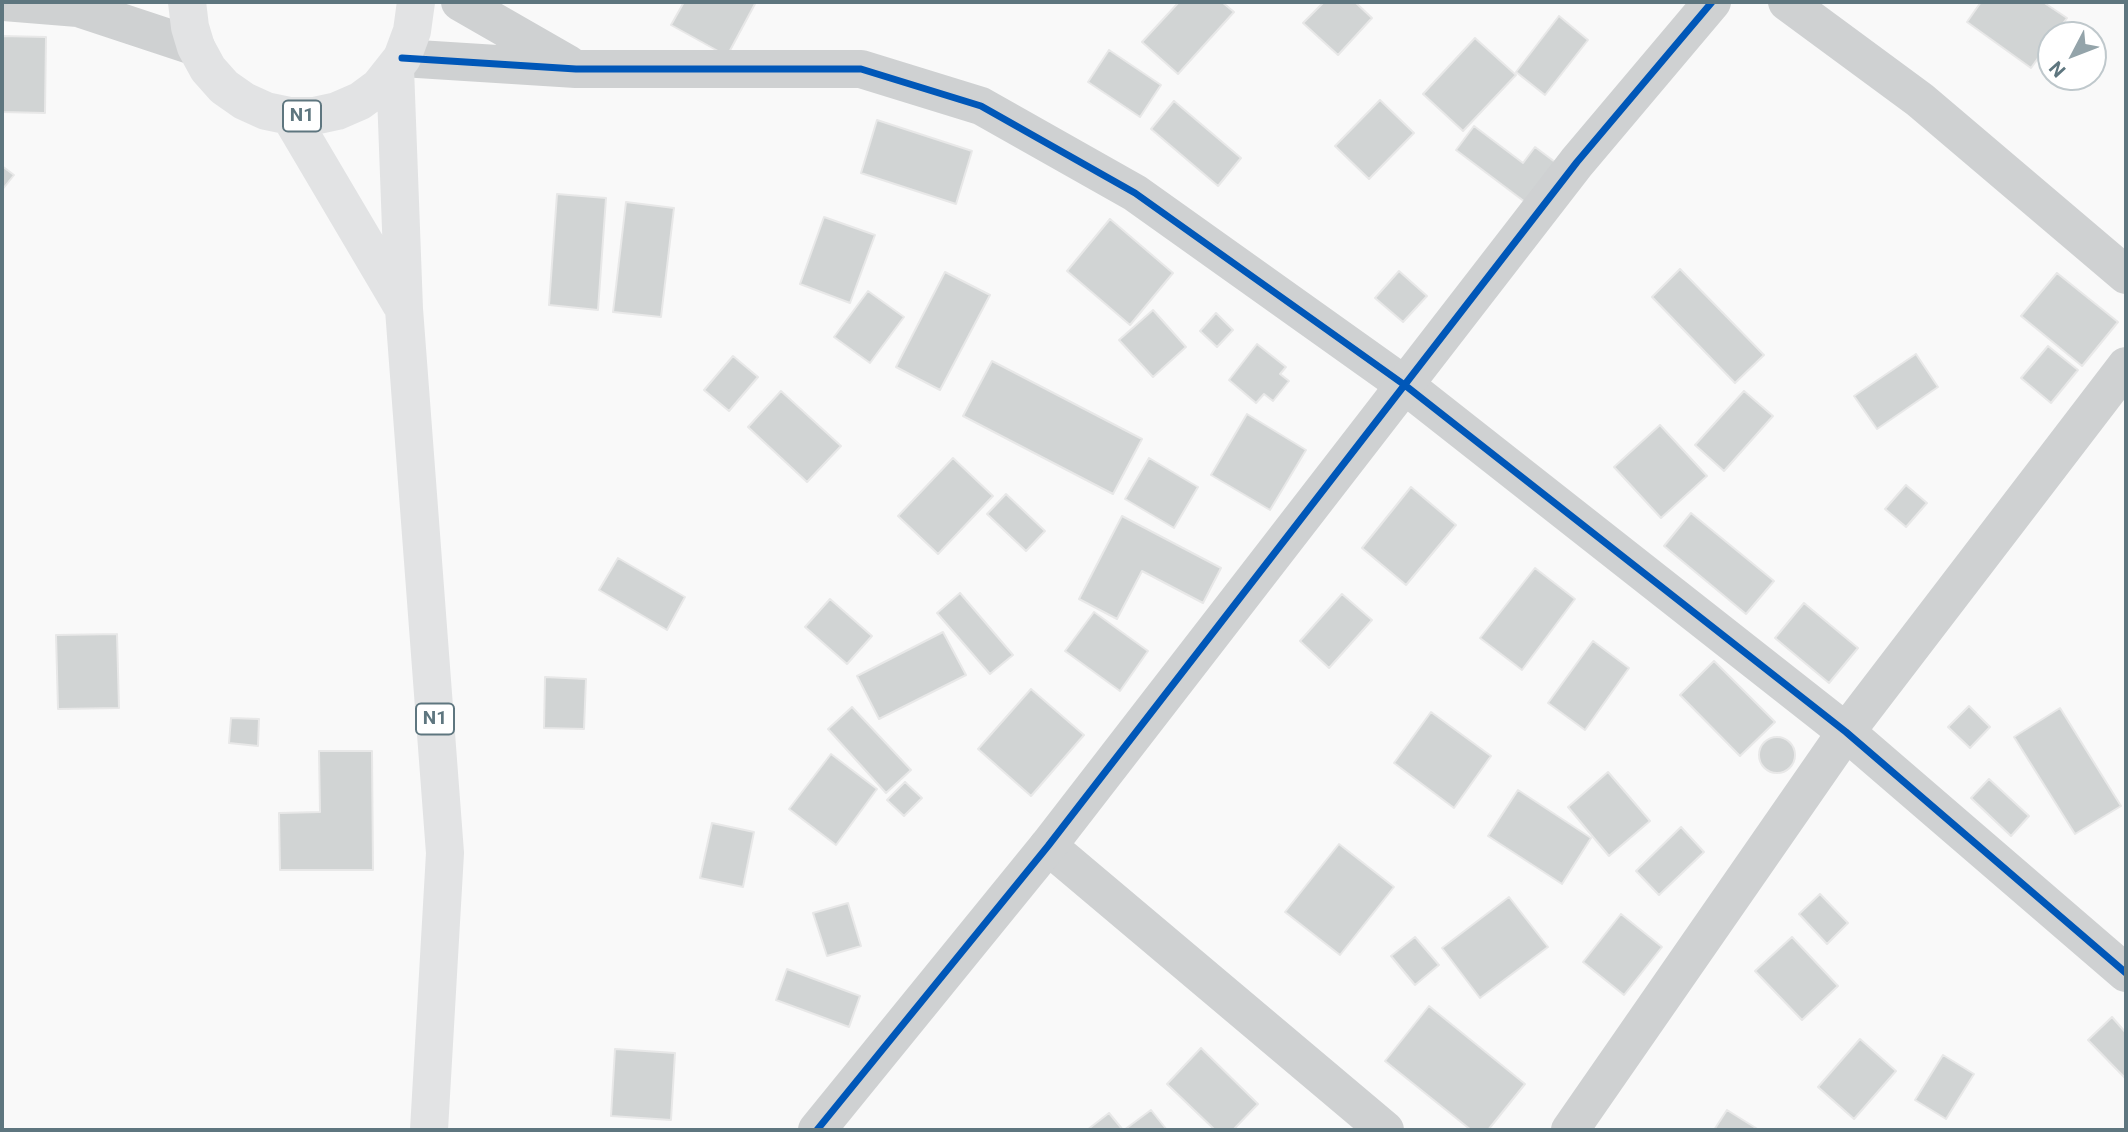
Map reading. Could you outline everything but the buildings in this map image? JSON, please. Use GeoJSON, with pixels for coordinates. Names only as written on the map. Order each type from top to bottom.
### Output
{"type":"FeatureCollection","features":[{"type":"Feature","properties":{"kind":"highway","name":"N1"},"geometry":{"type":"LineString","coordinates":[[187,2],[196,47],[208,69],[225,87],[244,101],[266,111],[290,116],[326,114],[360,101],[379,87],[399,63],[412,32],[416,2]]}},
{"type":"Feature","properties":{"kind":"highway","name":"N1"},"geometry":{"type":"LineString","coordinates":[[399,63],[404,309],[445,853],[429,1130]]}},
{"type":"Feature","properties":{"kind":"highway","name":"N1"},"geometry":{"type":"LineString","coordinates":[[290,116],[404,309]]}},
{"type":"Feature","properties":{"kind":"street"},"geometry":{"type":"LineString","coordinates":[[4,2],[86,5],[196,47]]}},
{"type":"Feature","properties":{"kind":"street"},"geometry":{"type":"LineString","coordinates":[[460,2],[576,69]]}},
{"type":"Feature","properties":{"kind":"street"},"geometry":{"type":"LineString","coordinates":[[817,1130],[1048,846],[1577,162],[1712,2]]}},
{"type":"Feature","properties":{"kind":"street"},"geometry":{"type":"LineString","coordinates":[[1787,2],[1920,100],[2126,275]]}},
{"type":"Feature","properties":{"kind":"street"},"geometry":{"type":"LineString","coordinates":[[399,63],[576,69],[861,69],[981,106],[1135,193],[1406,386],[1846,732],[2126,973]]}},
{"type":"Feature","properties":{"kind":"street"},"geometry":{"type":"LineString","coordinates":[[1570,1130],[1846,732],[2126,366]]}},
{"type":"Feature","properties":{"kind":"street"},"geometry":{"type":"LineString","coordinates":[[1048,846],[1385,1130]]}},
{"type":"Feature","properties":{"kind":"cycle path"},"geometry":{"type":"LineString","coordinates":[[817,1130],[1048,846],[1577,162],[1712,2]]}},
{"type":"Feature","properties":{"kind":"cycle path"},"geometry":{"type":"LineString","coordinates":[[402,58],[576,69],[861,69],[981,106],[1135,193],[1406,386],[1846,732],[2126,973]]}}]}
